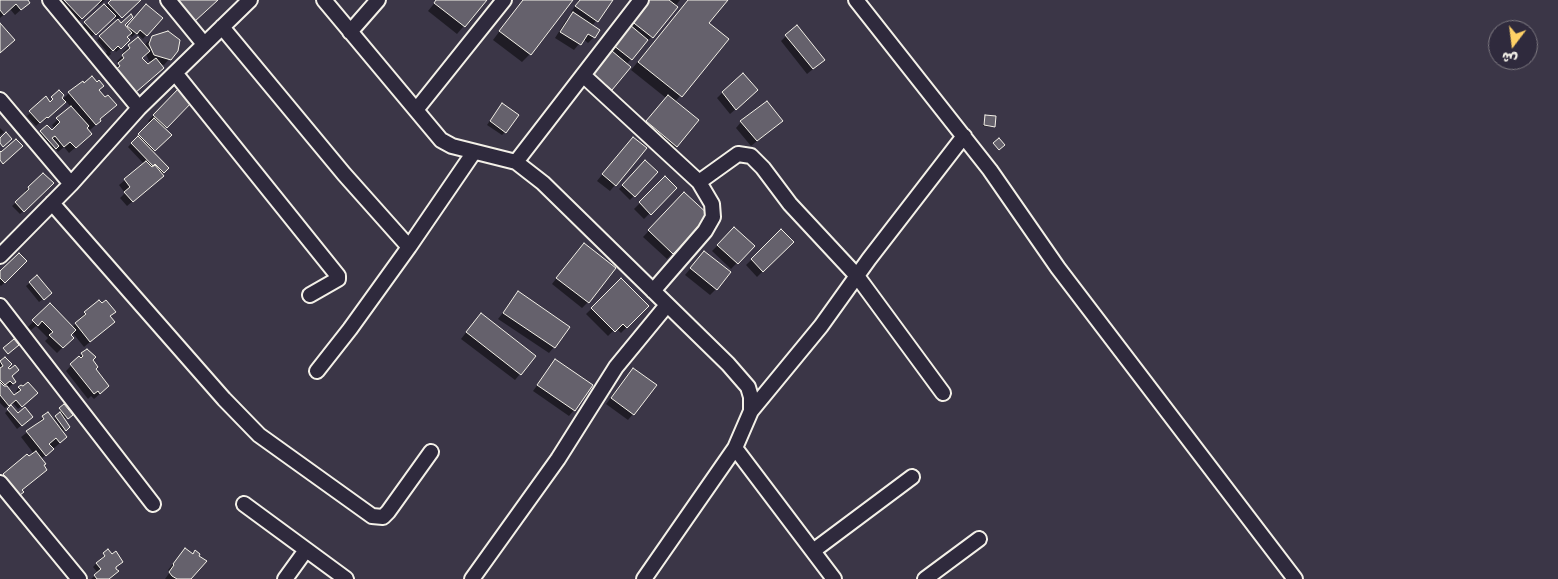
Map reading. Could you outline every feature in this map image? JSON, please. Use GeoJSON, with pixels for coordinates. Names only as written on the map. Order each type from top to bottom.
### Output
{"type":"FeatureCollection","features":[{"type":"Feature","properties":{"kind":"street"},"geometry":{"type":"LineString","coordinates":[[50,0],[139,108]]}},
{"type":"Feature","properties":{"kind":"street"},"geometry":{"type":"LineString","coordinates":[[168,0],[204,44]]}},
{"type":"Feature","properties":{"kind":"street"},"geometry":{"type":"LineString","coordinates":[[0,256],[70,184],[139,108],[250,0]]}},
{"type":"Feature","properties":{"kind":"street"},"geometry":{"type":"LineString","coordinates":[[324,0],[441,140],[452,146],[516,162],[543,183],[728,364],[748,387],[751,397],[751,411]]}},
{"type":"Feature","properties":{"kind":"street"},"geometry":{"type":"LineString","coordinates":[[350,32],[378,0]]}},
{"type":"Feature","properties":{"kind":"street"},"geometry":{"type":"LineString","coordinates":[[416,110],[504,0]]}},
{"type":"Feature","properties":{"kind":"street"},"geometry":{"type":"LineString","coordinates":[[516,162],[641,0]]}},
{"type":"Feature","properties":{"kind":"street"},"geometry":{"type":"LineString","coordinates":[[856,0],[990,170],[1058,268],[1295,579]]}},
{"type":"Feature","properties":{"kind":"street"},"geometry":{"type":"LineString","coordinates":[[222,27],[344,174],[409,248]]}},
{"type":"Feature","properties":{"kind":"street"},"geometry":{"type":"LineString","coordinates":[[175,73],[338,276],[338,279],[310,295]]}},
{"type":"Feature","properties":{"kind":"street"},"geometry":{"type":"LineString","coordinates":[[583,75],[699,182],[712,204],[713,217],[705,231],[653,292]]}},
{"type":"Feature","properties":{"kind":"street"},"geometry":{"type":"LineString","coordinates":[[0,100],[70,184]]}},
{"type":"Feature","properties":{"kind":"street"},"geometry":{"type":"LineString","coordinates":[[644,579],[735,448],[751,411],[820,326],[964,136]]}},
{"type":"Feature","properties":{"kind":"street"},"geometry":{"type":"LineString","coordinates":[[317,371],[409,248],[474,152]]}},
{"type":"Feature","properties":{"kind":"street"},"geometry":{"type":"LineString","coordinates":[[699,182],[738,154],[750,156],[763,168],[790,204],[858,276],[943,393]]}},
{"type":"Feature","properties":{"kind":"street"},"geometry":{"type":"LineString","coordinates":[[52,203],[224,399],[259,435],[372,516],[383,517],[388,512],[431,452]]}},
{"type":"Feature","properties":{"kind":"street"},"geometry":{"type":"LineString","coordinates":[[472,579],[558,459],[616,367],[667,305]]}},
{"type":"Feature","properties":{"kind":"street"},"geometry":{"type":"LineString","coordinates":[[0,306],[153,504]]}},
{"type":"Feature","properties":{"kind":"street"},"geometry":{"type":"LineString","coordinates":[[735,448],[834,579]]}},
{"type":"Feature","properties":{"kind":"street"},"geometry":{"type":"LineString","coordinates":[[813,550],[912,477]]}},
{"type":"Feature","properties":{"kind":"street"},"geometry":{"type":"LineString","coordinates":[[0,483],[79,579]]}},
{"type":"Feature","properties":{"kind":"street"},"geometry":{"type":"LineString","coordinates":[[244,504],[346,579]]}},
{"type":"Feature","properties":{"kind":"street"},"geometry":{"type":"LineString","coordinates":[[925,579],[978,539]]}},
{"type":"Feature","properties":{"kind":"street"},"geometry":{"type":"LineString","coordinates":[[284,579],[306,550]]}},
{"type":"Feature","properties":{"kind":"building"},"geometry":{"type":"Polygon","coordinates":[[[0,0],[28,0],[30,3],[21,10],[16,4],[4,15],[0,10],[0,0]]]}},
{"type":"Feature","properties":{"kind":"building"},"geometry":{"type":"Polygon","coordinates":[[[64,0],[102,0],[82,19],[64,0]]]}},
{"type":"Feature","properties":{"kind":"building"},"geometry":{"type":"Polygon","coordinates":[[[111,0],[141,0],[122,18],[108,3],[111,0]]]}},
{"type":"Feature","properties":{"kind":"building"},"geometry":{"type":"Polygon","coordinates":[[[174,0],[218,0],[194,22],[174,0]]]}},
{"type":"Feature","properties":{"kind":"building"},"geometry":{"type":"Polygon","coordinates":[[[436,0],[487,0],[465,27],[434,3],[436,0]]]}},
{"type":"Feature","properties":{"kind":"building"},"geometry":{"type":"Polygon","coordinates":[[[523,0],[573,0],[531,55],[499,31],[523,0]]]}},
{"type":"Feature","properties":{"kind":"building"},"geometry":{"type":"Polygon","coordinates":[[[580,0],[613,0],[598,22],[575,6],[580,0]]]}},
{"type":"Feature","properties":{"kind":"building"},"geometry":{"type":"Polygon","coordinates":[[[647,0],[669,0],[678,7],[653,38],[630,20],[647,0]]]}},
{"type":"Feature","properties":{"kind":"building"},"geometry":{"type":"Polygon","coordinates":[[[688,0],[728,0],[709,23],[729,39],[682,97],[638,62],[688,0]]]}},
{"type":"Feature","properties":{"kind":"building"},"geometry":{"type":"Polygon","coordinates":[[[104,4],[116,16],[96,35],[84,22],[104,4]]]}},
{"type":"Feature","properties":{"kind":"building"},"geometry":{"type":"Polygon","coordinates":[[[146,4],[163,18],[147,36],[140,30],[137,34],[127,26],[146,4]]]}},
{"type":"Feature","properties":{"kind":"building"},"geometry":{"type":"Polygon","coordinates":[[[573,12],[600,30],[595,38],[588,34],[581,45],[560,32],[573,12]]]}},
{"type":"Feature","properties":{"kind":"building"},"geometry":{"type":"Polygon","coordinates":[[[131,14],[133,17],[125,25],[132,33],[127,37],[130,40],[121,49],[118,46],[113,51],[99,36],[118,19],[121,23],[131,14]]]}},
{"type":"Feature","properties":{"kind":"building"},"geometry":{"type":"Polygon","coordinates":[[[0,23],[15,40],[0,53],[0,23]]]}},
{"type":"Feature","properties":{"kind":"building"},"geometry":{"type":"Polygon","coordinates":[[[630,25],[648,40],[632,60],[613,45],[630,25]]]}},
{"type":"Feature","properties":{"kind":"building"},"geometry":{"type":"Polygon","coordinates":[[[797,25],[825,60],[813,69],[785,35],[797,25]]]}},
{"type":"Feature","properties":{"kind":"building"},"geometry":{"type":"Polygon","coordinates":[[[168,31],[180,40],[178,51],[171,60],[154,55],[149,44],[152,36],[168,31]]]}},
{"type":"Feature","properties":{"kind":"building"},"geometry":{"type":"Polygon","coordinates":[[[138,37],[150,51],[142,58],[148,64],[156,58],[164,68],[135,93],[115,70],[120,66],[118,63],[124,58],[122,55],[130,48],[128,45],[138,37]]]}},
{"type":"Feature","properties":{"kind":"building"},"geometry":{"type":"Polygon","coordinates":[[[612,51],[631,67],[612,90],[593,74],[612,51]]]}},
{"type":"Feature","properties":{"kind":"building"},"geometry":{"type":"Polygon","coordinates":[[[743,73],[758,90],[736,110],[722,92],[743,73]]]}},
{"type":"Feature","properties":{"kind":"building"},"geometry":{"type":"Polygon","coordinates":[[[92,76],[104,86],[99,90],[105,97],[108,95],[117,105],[100,119],[101,121],[96,125],[68,92],[92,76]]]}},
{"type":"Feature","properties":{"kind":"building"},"geometry":{"type":"Polygon","coordinates":[[[181,86],[195,99],[167,128],[153,115],[181,86]]]}},
{"type":"Feature","properties":{"kind":"building"},"geometry":{"type":"Polygon","coordinates":[[[59,90],[64,95],[62,98],[66,102],[40,123],[29,111],[46,96],[50,102],[53,99],[51,97],[59,90]]]}},
{"type":"Feature","properties":{"kind":"building"},"geometry":{"type":"Polygon","coordinates":[[[668,95],[699,120],[677,147],[646,121],[668,95]]]}},
{"type":"Feature","properties":{"kind":"building"},"geometry":{"type":"Polygon","coordinates":[[[767,101],[783,121],[757,141],[740,121],[767,101]]]}},
{"type":"Feature","properties":{"kind":"building"},"geometry":{"type":"Polygon","coordinates":[[[502,103],[519,115],[506,133],[490,121],[502,103]]]}},
{"type":"Feature","properties":{"kind":"building"},"geometry":{"type":"Polygon","coordinates":[[[71,106],[89,126],[87,128],[92,134],[76,148],[70,142],[64,147],[55,136],[52,138],[59,146],[56,149],[40,131],[47,125],[52,130],[60,122],[56,118],[71,106]]]}},
{"type":"Feature","properties":{"kind":"building"},"geometry":{"type":"Polygon","coordinates":[[[985,115],[996,116],[995,127],[984,125],[985,115]]]}},
{"type":"Feature","properties":{"kind":"building"},"geometry":{"type":"Polygon","coordinates":[[[154,118],[172,135],[155,151],[138,134],[154,118]]]}},
{"type":"Feature","properties":{"kind":"building"},"geometry":{"type":"Polygon","coordinates":[[[6,132],[12,139],[3,147],[0,143],[0,138],[6,132]]]}},
{"type":"Feature","properties":{"kind":"building"},"geometry":{"type":"Polygon","coordinates":[[[138,136],[169,168],[164,173],[155,164],[153,166],[131,143],[138,136]]]}},
{"type":"Feature","properties":{"kind":"building"},"geometry":{"type":"Polygon","coordinates":[[[633,137],[647,148],[616,186],[602,174],[633,137]]]}},
{"type":"Feature","properties":{"kind":"building"},"geometry":{"type":"Polygon","coordinates":[[[999,138],[1005,145],[999,150],[993,143],[999,138]]]}},
{"type":"Feature","properties":{"kind":"building"},"geometry":{"type":"Polygon","coordinates":[[[16,139],[23,146],[3,164],[0,160],[0,151],[16,139]]]}},
{"type":"Feature","properties":{"kind":"building"},"geometry":{"type":"Polygon","coordinates":[[[645,160],[658,172],[635,197],[622,185],[645,160]]]}},
{"type":"Feature","properties":{"kind":"building"},"geometry":{"type":"Polygon","coordinates":[[[146,161],[152,167],[155,165],[164,176],[133,202],[124,192],[130,187],[124,179],[146,161]]]}},
{"type":"Feature","properties":{"kind":"building"},"geometry":{"type":"Polygon","coordinates":[[[43,173],[54,183],[24,212],[15,202],[43,173]]]}},
{"type":"Feature","properties":{"kind":"building"},"geometry":{"type":"Polygon","coordinates":[[[665,176],[677,188],[651,215],[639,202],[665,176]]]}},
{"type":"Feature","properties":{"kind":"building"},"geometry":{"type":"Polygon","coordinates":[[[684,192],[710,216],[673,254],[648,230],[684,192]]]}},
{"type":"Feature","properties":{"kind":"building"},"geometry":{"type":"Polygon","coordinates":[[[734,227],[755,246],[738,264],[717,245],[734,227]]]}},
{"type":"Feature","properties":{"kind":"building"},"geometry":{"type":"Polygon","coordinates":[[[781,229],[794,242],[763,272],[751,259],[781,229]]]}},
{"type":"Feature","properties":{"kind":"building"},"geometry":{"type":"Polygon","coordinates":[[[584,243],[616,268],[589,303],[556,278],[584,243]]]}},
{"type":"Feature","properties":{"kind":"building"},"geometry":{"type":"Polygon","coordinates":[[[704,251],[731,272],[717,290],[690,268],[704,251]]]}},
{"type":"Feature","properties":{"kind":"building"},"geometry":{"type":"Polygon","coordinates":[[[19,253],[27,261],[5,283],[0,278],[0,271],[19,253]]]}},
{"type":"Feature","properties":{"kind":"building"},"geometry":{"type":"Polygon","coordinates":[[[37,275],[52,293],[44,300],[29,282],[37,275]]]}},
{"type":"Feature","properties":{"kind":"building"},"geometry":{"type":"Polygon","coordinates":[[[621,278],[649,306],[627,328],[623,324],[615,332],[591,308],[621,278]]]}},
{"type":"Feature","properties":{"kind":"building"},"geometry":{"type":"Polygon","coordinates":[[[518,291],[570,327],[555,348],[503,313],[518,291]]]}},
{"type":"Feature","properties":{"kind":"building"},"geometry":{"type":"Polygon","coordinates":[[[99,300],[102,303],[106,300],[116,312],[110,316],[115,322],[90,342],[75,323],[86,314],[84,312],[99,300]]]}},
{"type":"Feature","properties":{"kind":"building"},"geometry":{"type":"Polygon","coordinates":[[[50,303],[76,330],[71,335],[74,338],[63,348],[49,335],[53,332],[42,321],[38,326],[32,320],[50,303]]]}},
{"type":"Feature","properties":{"kind":"building"},"geometry":{"type":"Polygon","coordinates":[[[481,313],[536,356],[521,375],[466,332],[481,313]]]}},
{"type":"Feature","properties":{"kind":"building"},"geometry":{"type":"Polygon","coordinates":[[[14,339],[19,345],[8,354],[3,348],[14,339]]]}},
{"type":"Feature","properties":{"kind":"building"},"geometry":{"type":"Polygon","coordinates":[[[87,349],[96,357],[93,360],[98,367],[96,369],[109,386],[100,394],[98,391],[94,394],[70,364],[79,356],[81,358],[83,356],[81,353],[87,349]]]}},
{"type":"Feature","properties":{"kind":"building"},"geometry":{"type":"Polygon","coordinates":[[[5,357],[12,364],[8,368],[10,369],[15,365],[19,370],[12,376],[16,382],[13,384],[10,381],[5,385],[0,380],[0,368],[3,366],[0,361],[5,357]]]}},
{"type":"Feature","properties":{"kind":"building"},"geometry":{"type":"Polygon","coordinates":[[[555,359],[593,385],[575,411],[537,385],[555,359]]]}},
{"type":"Feature","properties":{"kind":"building"},"geometry":{"type":"Polygon","coordinates":[[[633,368],[657,385],[634,415],[611,398],[633,368]]]}},
{"type":"Feature","properties":{"kind":"building"},"geometry":{"type":"Polygon","coordinates":[[[0,382],[7,386],[14,395],[21,390],[18,387],[28,382],[38,393],[22,407],[16,400],[9,406],[0,395],[0,382]]]}},
{"type":"Feature","properties":{"kind":"building"},"geometry":{"type":"Polygon","coordinates":[[[64,404],[73,415],[68,419],[59,408],[64,404]]]}},
{"type":"Feature","properties":{"kind":"building"},"geometry":{"type":"Polygon","coordinates":[[[11,405],[18,413],[25,407],[33,417],[22,426],[7,409],[11,405]]]}},
{"type":"Feature","properties":{"kind":"building"},"geometry":{"type":"Polygon","coordinates":[[[48,412],[67,437],[60,443],[56,438],[49,444],[54,449],[46,456],[26,431],[44,419],[42,416],[48,412]]]}},
{"type":"Feature","properties":{"kind":"building"},"geometry":{"type":"Polygon","coordinates":[[[60,412],[70,427],[66,431],[55,416],[60,412]]]}},
{"type":"Feature","properties":{"kind":"building"},"geometry":{"type":"Polygon","coordinates":[[[36,451],[46,464],[44,465],[47,470],[22,490],[24,492],[20,495],[3,474],[27,454],[29,456],[36,451]]]}},
{"type":"Feature","properties":{"kind":"building"},"geometry":{"type":"Polygon","coordinates":[[[185,548],[193,554],[195,550],[200,554],[199,556],[207,561],[191,579],[177,579],[169,572],[185,548]]]}},
{"type":"Feature","properties":{"kind":"building"},"geometry":{"type":"Polygon","coordinates":[[[108,549],[112,554],[116,551],[123,562],[116,567],[119,571],[109,579],[97,579],[94,575],[101,569],[96,563],[105,556],[103,553],[108,549]]]}}]}
